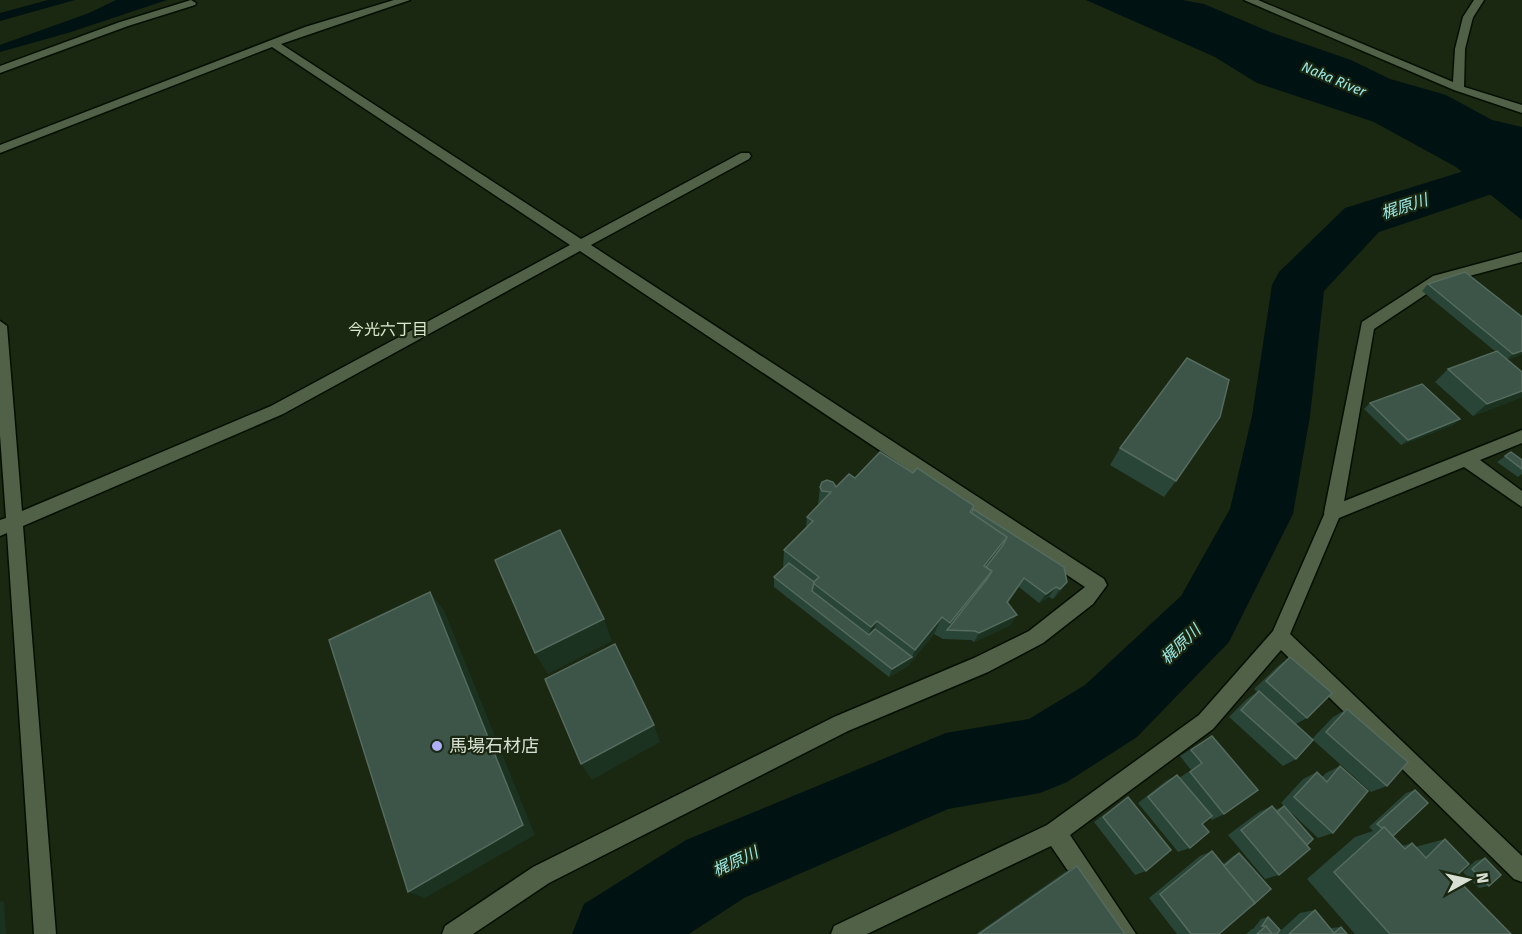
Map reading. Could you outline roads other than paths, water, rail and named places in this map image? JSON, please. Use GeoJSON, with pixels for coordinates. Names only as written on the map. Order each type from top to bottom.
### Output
{"type":"FeatureCollection","features":[{"type":"Feature","properties":{"kind":"street"},"geometry":{"type":"LineString","coordinates":[[0,149],[346,16],[405,0]]}},
{"type":"Feature","properties":{"kind":"street"},"geometry":{"type":"LineString","coordinates":[[1249,0],[1458,88],[1522,109]]}},
{"type":"Feature","properties":{"kind":"street"},"geometry":{"type":"LineString","coordinates":[[1458,88],[1460,49],[1468,17],[1479,0]]}},
{"type":"Feature","properties":{"kind":"street"},"geometry":{"type":"LineString","coordinates":[[0,70],[124,24],[191,3]]}},
{"type":"Feature","properties":{"kind":"street"},"geometry":{"type":"LineString","coordinates":[[273,43],[1098,585],[1087,598],[1036,637],[981,665],[841,724],[541,875],[453,934]]}},
{"type":"Feature","properties":{"kind":"street"},"geometry":{"type":"LineString","coordinates":[[7,525],[277,410],[745,156]]}},
{"type":"Feature","properties":{"kind":"street"},"geometry":{"type":"LineString","coordinates":[[842,934],[1055,833],[1206,722],[1280,637],[1333,513],[1367,326],[1438,279],[1522,257]]}},
{"type":"Feature","properties":{"kind":"street"},"geometry":{"type":"LineString","coordinates":[[0,326],[7,525],[45,934]]}},
{"type":"Feature","properties":{"kind":"street"},"geometry":{"type":"LineString","coordinates":[[1333,513],[1522,436]]}},
{"type":"Feature","properties":{"kind":"street"},"geometry":{"type":"LineString","coordinates":[[1465,459],[1522,500]]}},
{"type":"Feature","properties":{"kind":"street"},"geometry":{"type":"LineString","coordinates":[[1280,637],[1522,872]]}},
{"type":"Feature","properties":{"kind":"street"},"geometry":{"type":"LineString","coordinates":[[1055,833],[1125,934]]}},
{"type":"Feature","properties":{"kind":"water"},"geometry":{"type":"Polygon","coordinates":[[[48,0],[75,0],[0,21],[0,13],[48,0]]]}},
{"type":"Feature","properties":{"kind":"water"},"geometry":{"type":"Polygon","coordinates":[[[116,0],[167,0],[71,32],[0,52],[0,45],[89,13],[116,0]]]}},
{"type":"Feature","properties":{"kind":"water","name":"Naka River"},"geometry":{"type":"Polygon","coordinates":[[[1086,0],[1182,0],[1204,4],[1270,32],[1351,60],[1390,79],[1446,95],[1492,120],[1522,127],[1522,220],[1456,167],[1374,122],[1257,83],[1215,57],[1086,0]]]}},
{"type":"Feature","properties":{"kind":"waterway","name":"梶原川"},"geometry":{"type":"LineString","coordinates":[[614,934],[715,869],[946,771],[1040,755],[1111,711],[1205,619],[1261,514],[1281,416],[1298,285],[1362,220],[1522,168]]}},
{"type":"Feature","properties":{"kind":"place","name":"馬場石材店"},"geometry":{"type":"Point","coordinates":[437,746]}},
{"type":"Feature","properties":{"kind":"district","name":"今光六丁目"},"geometry":{"type":"Point","coordinates":[388,329]}}]}
